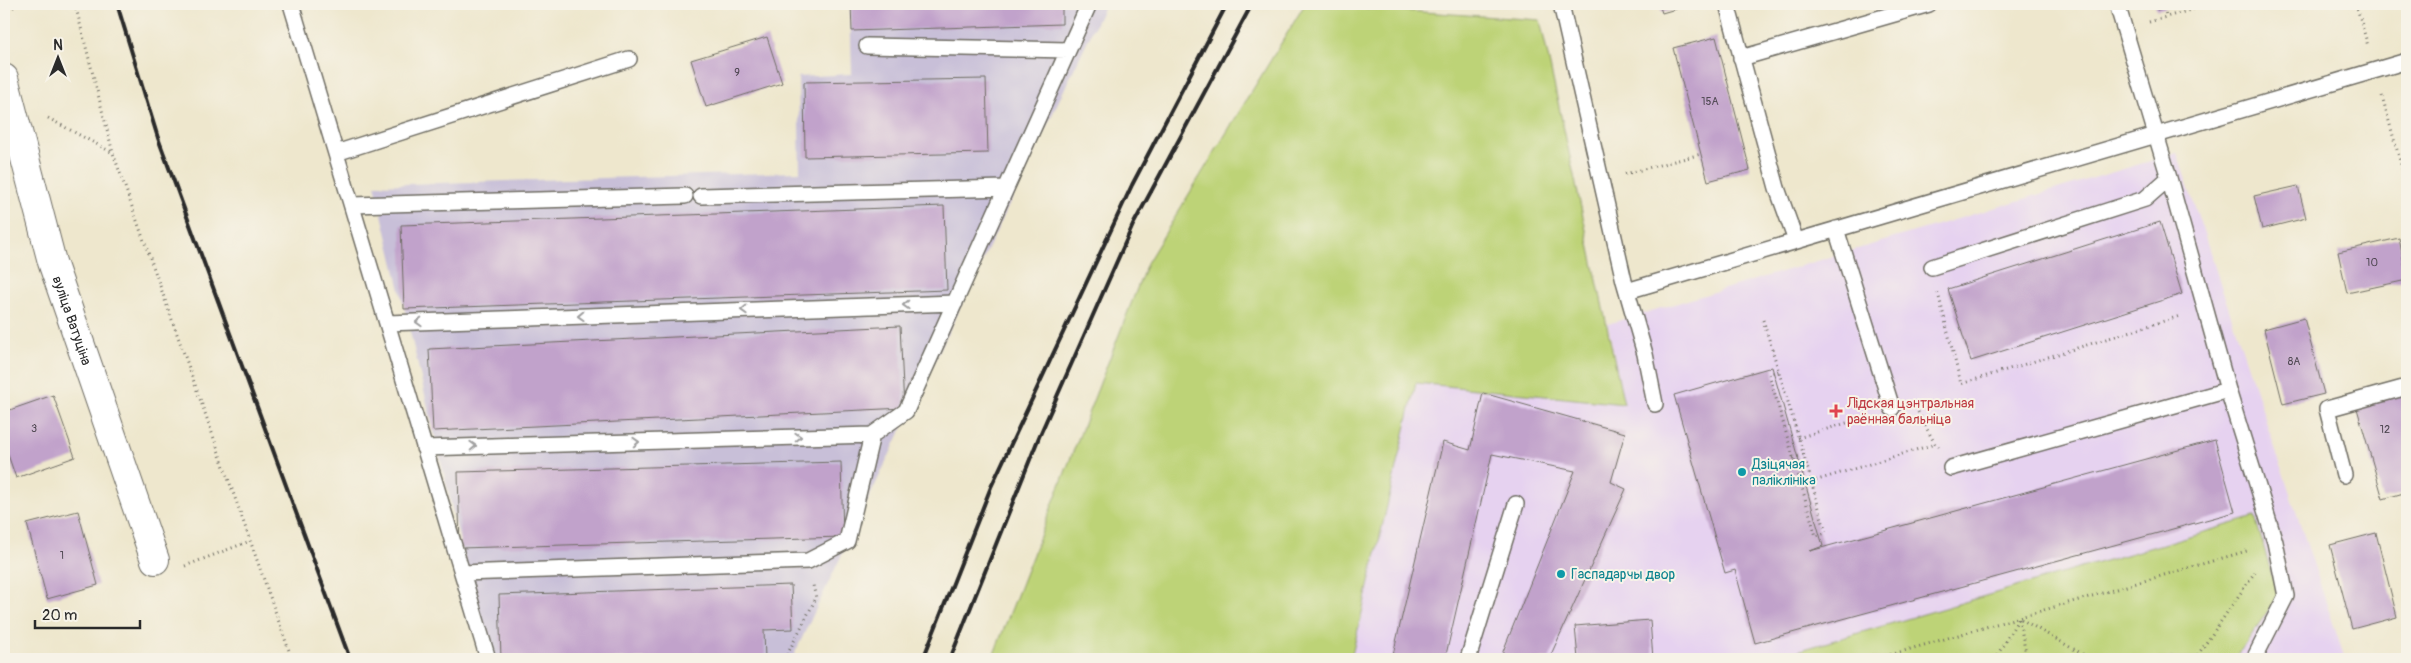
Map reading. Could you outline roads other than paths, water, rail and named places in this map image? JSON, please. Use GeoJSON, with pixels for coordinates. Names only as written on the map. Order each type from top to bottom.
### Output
{"type":"FeatureCollection","features":[{"type":"Feature","properties":{"kind":"street","name":"вуліца Ватуціна"},"geometry":{"type":"LineString","coordinates":[[6,87],[52,262],[155,560]]}},
{"type":"Feature","properties":{"kind":"lane"},"geometry":{"type":"LineString","coordinates":[[292,4],[488,659]]}},
{"type":"Feature","properties":{"kind":"lane"},"geometry":{"type":"LineString","coordinates":[[424,448],[872,435],[906,411],[1089,4]]}},
{"type":"Feature","properties":{"kind":"lane"},"geometry":{"type":"LineString","coordinates":[[1561,4],[1627,291],[1645,354],[1655,404]]}},
{"type":"Feature","properties":{"kind":"lane"},"geometry":{"type":"LineString","coordinates":[[1727,4],[1777,188],[1796,241]]}},
{"type":"Feature","properties":{"kind":"lane"},"geometry":{"type":"LineString","coordinates":[[1741,58],[1929,4]]}},
{"type":"Feature","properties":{"kind":"lane"},"geometry":{"type":"LineString","coordinates":[[2117,4],[2228,390],[2275,542],[2286,596],[2254,659]]}},
{"type":"Feature","properties":{"kind":"lane"},"geometry":{"type":"LineString","coordinates":[[867,46],[1068,50]]}},
{"type":"Feature","properties":{"kind":"lane"},"geometry":{"type":"LineString","coordinates":[[336,153],[629,59]]}},
{"type":"Feature","properties":{"kind":"lane"},"geometry":{"type":"LineString","coordinates":[[1627,291],[2407,60]]}},
{"type":"Feature","properties":{"kind":"lane"},"geometry":{"type":"LineString","coordinates":[[1932,267],[2145,199],[2168,178]]}},
{"type":"Feature","properties":{"kind":"lane"},"geometry":{"type":"LineString","coordinates":[[701,196],[1006,188]]}},
{"type":"Feature","properties":{"kind":"lane"},"geometry":{"type":"LineString","coordinates":[[352,205],[685,196]]}},
{"type":"Feature","properties":{"kind":"lane"},"geometry":{"type":"LineString","coordinates":[[1836,229],[1892,408]]}},
{"type":"Feature","properties":{"kind":"lane"},"geometry":{"type":"LineString","coordinates":[[387,323],[955,303]]}},
{"type":"Feature","properties":{"kind":"lane"},"geometry":{"type":"LineString","coordinates":[[2344,475],[2327,409],[2407,387]]}},
{"type":"Feature","properties":{"kind":"lane"},"geometry":{"type":"LineString","coordinates":[[1951,468],[2228,390]]}},
{"type":"Feature","properties":{"kind":"lane"},"geometry":{"type":"LineString","coordinates":[[462,573],[808,560],[847,541],[872,435]]}},
{"type":"Feature","properties":{"kind":"lane"},"geometry":{"type":"LineString","coordinates":[[1468,659],[1516,504]]}},
{"type":"Feature","properties":{"kind":"railway"},"geometry":{"type":"LineString","coordinates":[[117,4],[158,138],[350,659]]}},
{"type":"Feature","properties":{"kind":"railway"},"geometry":{"type":"LineString","coordinates":[[923,659],[991,487],[1132,185],[1227,4]]}},
{"type":"Feature","properties":{"kind":"railway"},"geometry":{"type":"LineString","coordinates":[[950,659],[1039,437],[1133,225],[1252,4]]}},
{"type":"Feature","properties":{"kind":"place","name":"Лідская цэнтральная раённая бальніца"},"geometry":{"type":"Point","coordinates":[1836,411]}},
{"type":"Feature","properties":{"kind":"place","name":"Дзіцячая паліклініка"},"geometry":{"type":"Point","coordinates":[1742,472]}},
{"type":"Feature","properties":{"kind":"place","name":"Гаспадарчы двор"},"geometry":{"type":"Point","coordinates":[1561,574]}}]}
